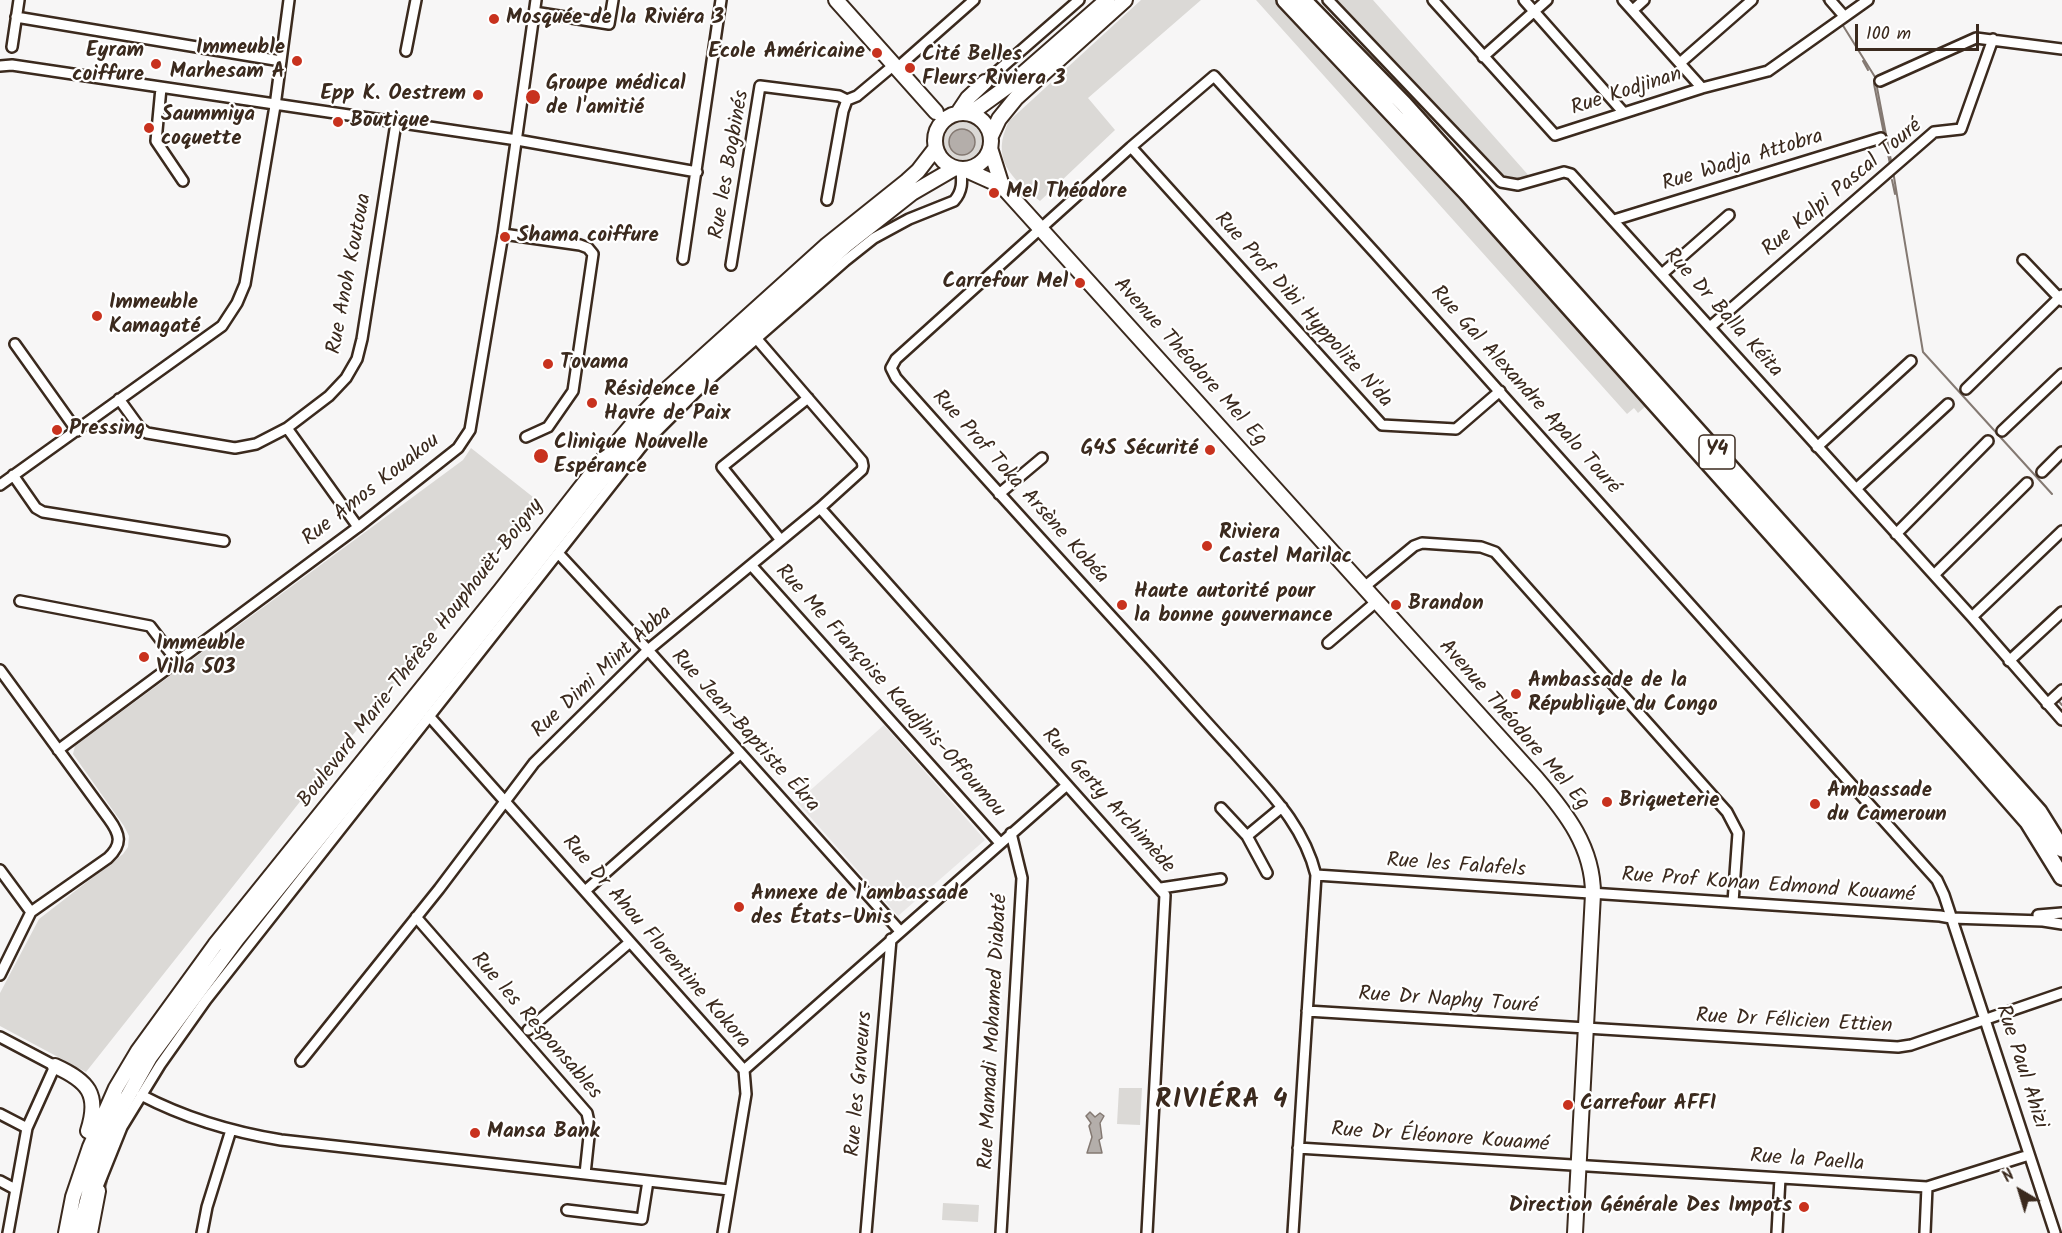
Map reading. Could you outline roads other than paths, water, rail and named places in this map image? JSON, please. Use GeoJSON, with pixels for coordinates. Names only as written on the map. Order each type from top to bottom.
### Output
{"type":"FeatureCollection","features":[{"type":"Feature","properties":{"kind":"highway","name":"Y4"},"geometry":{"type":"LineString","coordinates":[[1285,0],[1471,198],[1971,757],[2028,822],[2062,877]]}},
{"type":"Feature","properties":{"kind":"highway","name":"Y4"},"geometry":{"type":"LineString","coordinates":[[1303,0],[1411,112],[1950,712],[2039,812],[2062,849]]}},
{"type":"Feature","properties":{"kind":"main road"},"geometry":{"type":"LineString","coordinates":[[836,0],[936,112],[935,148],[942,161],[1002,186]]}},
{"type":"Feature","properties":{"kind":"main road"},"geometry":{"type":"LineString","coordinates":[[937,128],[944,120],[987,101],[1020,76],[1107,0]]}},
{"type":"Feature","properties":{"kind":"main road"},"geometry":{"type":"LineString","coordinates":[[960,169],[980,163],[986,156],[999,119],[1016,98],[1125,0]]}},
{"type":"Feature","properties":{"kind":"main road"},"geometry":{"type":"LineString","coordinates":[[985,82],[984,92],[987,101]]}},
{"type":"Feature","properties":{"kind":"main road"},"geometry":{"type":"LineString","coordinates":[[961,113],[968,98],[985,82]]}},
{"type":"Feature","properties":{"kind":"main road"},"geometry":{"type":"LineString","coordinates":[[936,112],[961,113],[982,120],[1002,186]]}},
{"type":"Feature","properties":{"kind":"main road","name":"Boulevard Marie-Thérèse Houphouët-Boigny"},"geometry":{"type":"LineString","coordinates":[[66,1233],[73,1197],[90,1147],[116,1088],[138,1051],[266,881],[319,819],[600,463],[664,392],[827,245],[907,181],[918,171],[935,148]]}},
{"type":"Feature","properties":{"kind":"main road","name":"Boulevard Marie-Thérèse Houphouët-Boigny"},"geometry":{"type":"LineString","coordinates":[[79,1233],[96,1170],[115,1119],[150,1057],[237,939],[602,479],[663,411],[846,245],[912,193],[960,169]]}},
{"type":"Feature","properties":{"kind":"main road","name":"Avenue Théodore Mel Eg"},"geometry":{"type":"LineString","coordinates":[[1002,186],[1562,808],[1586,849],[1593,879],[1593,894],[1575,1233]]}},
{"type":"Feature","properties":{"kind":"main road"},"geometry":{"type":"LineString","coordinates":[[55,1066],[80,1080],[88,1088],[93,1102],[91,1122],[74,1177],[73,1197]]}},
{"type":"Feature","properties":{"kind":"main road"},"geometry":{"type":"LineString","coordinates":[[90,1233],[99,1182]]}},
{"type":"Feature","properties":{"kind":"street"},"geometry":{"type":"LineString","coordinates":[[12,47],[19,0]]}},
{"type":"Feature","properties":{"kind":"street"},"geometry":{"type":"LineString","coordinates":[[0,485],[222,326],[237,303],[245,284],[275,106],[289,0]]}},
{"type":"Feature","properties":{"kind":"street"},"geometry":{"type":"LineString","coordinates":[[406,51],[416,0]]}},
{"type":"Feature","properties":{"kind":"street","name":"Rue Amos Kouakou"},"geometry":{"type":"LineString","coordinates":[[58,750],[176,660],[358,527],[458,448],[470,429],[517,140],[536,0]]}},
{"type":"Feature","properties":{"kind":"street"},"geometry":{"type":"LineString","coordinates":[[534,12],[609,24],[613,0]]}},
{"type":"Feature","properties":{"kind":"street"},"geometry":{"type":"LineString","coordinates":[[683,260],[721,0]]}},
{"type":"Feature","properties":{"kind":"street"},"geometry":{"type":"LineString","coordinates":[[827,200],[843,111],[848,100],[857,96],[896,66],[974,0]]}},
{"type":"Feature","properties":{"kind":"street"},"geometry":{"type":"LineString","coordinates":[[985,82],[1079,0]]}},
{"type":"Feature","properties":{"kind":"street","name":"Rue Dr Balla Kéita"},"geometry":{"type":"LineString","coordinates":[[1328,0],[1409,83],[1495,177],[1508,184],[1518,185],[1569,172],[1972,617],[2062,720]]}},
{"type":"Feature","properties":{"kind":"street","name":"Rue Kodjinan"},"geometry":{"type":"LineString","coordinates":[[1433,0],[1553,135],[1702,88],[1768,71],[1868,0]]}},
{"type":"Feature","properties":{"kind":"street"},"geometry":{"type":"LineString","coordinates":[[1524,0],[1624,113]]}},
{"type":"Feature","properties":{"kind":"street"},"geometry":{"type":"LineString","coordinates":[[1484,57],[1547,0]]}},
{"type":"Feature","properties":{"kind":"street"},"geometry":{"type":"LineString","coordinates":[[1623,0],[1702,88]]}},
{"type":"Feature","properties":{"kind":"street"},"geometry":{"type":"LineString","coordinates":[[1633,10],[1644,0]]}},
{"type":"Feature","properties":{"kind":"street"},"geometry":{"type":"LineString","coordinates":[[1680,63],[1752,0]]}},
{"type":"Feature","properties":{"kind":"street"},"geometry":{"type":"LineString","coordinates":[[1830,0],[1844,16]]}},
{"type":"Feature","properties":{"kind":"street"},"geometry":{"type":"LineString","coordinates":[[16,17],[280,61]]}},
{"type":"Feature","properties":{"kind":"street"},"geometry":{"type":"LineString","coordinates":[[1880,81],[1976,38],[2062,49]]}},
{"type":"Feature","properties":{"kind":"street","name":"Rue Kalpi Pascal Touré"},"geometry":{"type":"LineString","coordinates":[[1710,327],[1934,132],[1961,129],[1993,39]]}},
{"type":"Feature","properties":{"kind":"street"},"geometry":{"type":"LineString","coordinates":[[0,66],[12,65],[275,106],[517,140],[697,172]]}},
{"type":"Feature","properties":{"kind":"street","name":"Rue Gal Alexandre Apalo Touré"},"geometry":{"type":"LineString","coordinates":[[1041,229],[1211,77],[1216,77],[1926,866],[1937,880],[1944,895],[1947,915]]}},
{"type":"Feature","properties":{"kind":"street","name":"Rue les Bogbinés"},"geometry":{"type":"LineString","coordinates":[[731,265],[760,86],[840,96],[848,100]]}},
{"type":"Feature","properties":{"kind":"street"},"geometry":{"type":"LineString","coordinates":[[161,88],[156,141],[183,181]]}},
{"type":"Feature","properties":{"kind":"street","name":"Rue Anoh Koutoua"},"geometry":{"type":"LineString","coordinates":[[119,399],[140,428],[156,436],[235,448],[256,444],[287,428],[340,384],[357,359],[362,339],[396,123]]}},
{"type":"Feature","properties":{"kind":"street","name":"Rue Wadja Attobra"},"geometry":{"type":"LineString","coordinates":[[1614,220],[1881,138]]}},
{"type":"Feature","properties":{"kind":"street","name":"Rue Prof Dibi Hyppolite N'da"},"geometry":{"type":"LineString","coordinates":[[1131,147],[1376,422],[1385,427],[1456,429],[1500,391]]}},
{"type":"Feature","properties":{"kind":"street"},"geometry":{"type":"LineString","coordinates":[[82,1217],[94,1197],[122,1127],[160,1065],[206,1000],[429,716],[560,555],[643,445],[702,386],[759,342],[845,261],[874,238],[909,219],[954,201],[962,185],[960,169]]}},
{"type":"Feature","properties":{"kind":"street"},"geometry":{"type":"LineString","coordinates":[[1662,274],[1729,215]]}},
{"type":"Feature","properties":{"kind":"street","name":"Rue Prof Toka Arsène Kobéa"},"geometry":{"type":"LineString","coordinates":[[1041,229],[896,359],[891,368],[896,378],[1179,691],[1282,807],[1299,830],[1313,862],[1316,876],[1293,1233]]}},
{"type":"Feature","properties":{"kind":"street"},"geometry":{"type":"LineString","coordinates":[[502,234],[580,245],[588,248],[593,254],[573,391],[548,427],[526,437]]}},
{"type":"Feature","properties":{"kind":"street"},"geometry":{"type":"LineString","coordinates":[[1966,389],[2061,298],[2023,260]]}},
{"type":"Feature","properties":{"kind":"street","name":"Rue Dimi Mint Abba"},"geometry":{"type":"LineString","coordinates":[[301,1061],[416,918],[534,764],[648,650],[820,508],[864,466],[759,342]]}},
{"type":"Feature","properties":{"kind":"street"},"geometry":{"type":"LineString","coordinates":[[15,345],[77,430]]}},
{"type":"Feature","properties":{"kind":"street"},"geometry":{"type":"LineString","coordinates":[[1817,447],[1911,361]]}},
{"type":"Feature","properties":{"kind":"street"},"geometry":{"type":"LineString","coordinates":[[2002,431],[2062,374]]}},
{"type":"Feature","properties":{"kind":"street"},"geometry":{"type":"LineString","coordinates":[[780,540],[722,467],[808,398]]}},
{"type":"Feature","properties":{"kind":"street"},"geometry":{"type":"LineString","coordinates":[[1856,489],[1948,404]]}},
{"type":"Feature","properties":{"kind":"street"},"geometry":{"type":"LineString","coordinates":[[287,428],[358,527]]}},
{"type":"Feature","properties":{"kind":"street"},"geometry":{"type":"LineString","coordinates":[[1896,534],[1988,441]]}},
{"type":"Feature","properties":{"kind":"street"},"geometry":{"type":"LineString","coordinates":[[2042,472],[2062,452]]}},
{"type":"Feature","properties":{"kind":"street"},"geometry":{"type":"LineString","coordinates":[[999,494],[1042,458]]}},
{"type":"Feature","properties":{"kind":"street"},"geometry":{"type":"LineString","coordinates":[[13,475],[36,508],[43,512],[224,541]]}},
{"type":"Feature","properties":{"kind":"street"},"geometry":{"type":"LineString","coordinates":[[1934,575],[2027,483]]}},
{"type":"Feature","properties":{"kind":"street","name":"Rue Gerty Archimède"},"geometry":{"type":"LineString","coordinates":[[820,508],[1165,895],[1147,1233]]}},
{"type":"Feature","properties":{"kind":"street"},"geometry":{"type":"LineString","coordinates":[[1972,617],[2062,531]]}},
{"type":"Feature","properties":{"kind":"street"},"geometry":{"type":"LineString","coordinates":[[1363,588],[1414,546],[1422,543],[1481,547],[1494,552],[1727,812],[1738,833],[1733,902]]}},
{"type":"Feature","properties":{"kind":"street","name":"Rue Jean-Baptiste Ékra"},"geometry":{"type":"LineString","coordinates":[[560,555],[900,931]]}},
{"type":"Feature","properties":{"kind":"street","name":"Rue Me Françoise Kaudjhis-Offoumou"},"geometry":{"type":"LineString","coordinates":[[751,565],[1000,843]]}},
{"type":"Feature","properties":{"kind":"street"},"geometry":{"type":"LineString","coordinates":[[20,601],[150,626],[176,660]]}},
{"type":"Feature","properties":{"kind":"street"},"geometry":{"type":"LineString","coordinates":[[1328,643],[1376,602]]}},
{"type":"Feature","properties":{"kind":"street"},"geometry":{"type":"LineString","coordinates":[[2009,661],[2062,612]]}},
{"type":"Feature","properties":{"kind":"street"},"geometry":{"type":"LineString","coordinates":[[0,670],[110,819],[117,830],[119,841],[117,849],[108,858],[31,912],[0,975]]}},
{"type":"Feature","properties":{"kind":"street"},"geometry":{"type":"LineString","coordinates":[[2047,704],[2062,690]]}},
{"type":"Feature","properties":{"kind":"street","name":"Rue Dr Ahou Florentine Kokora"},"geometry":{"type":"LineString","coordinates":[[429,716],[744,1071],[746,1094],[723,1233]]}},
{"type":"Feature","properties":{"kind":"street"},"geometry":{"type":"LineString","coordinates":[[585,891],[740,754]]}},
{"type":"Feature","properties":{"kind":"street"},"geometry":{"type":"LineString","coordinates":[[744,1071],[1067,785]]}},
{"type":"Feature","properties":{"kind":"street"},"geometry":{"type":"LineString","coordinates":[[1247,836],[1282,807]]}},
{"type":"Feature","properties":{"kind":"street"},"geometry":{"type":"LineString","coordinates":[[1221,808],[1247,836],[1267,873]]}},
{"type":"Feature","properties":{"kind":"street","name":"Rue Mamadi Mohamed Diabaté"},"geometry":{"type":"LineString","coordinates":[[1001,1233],[1022,878],[1011,833]]}},
{"type":"Feature","properties":{"kind":"street"},"geometry":{"type":"LineString","coordinates":[[0,870],[31,912]]}},
{"type":"Feature","properties":{"kind":"street","name":"Rue les Falafels"},"geometry":{"type":"LineString","coordinates":[[1316,876],[1593,894]]}},
{"type":"Feature","properties":{"kind":"street"},"geometry":{"type":"LineString","coordinates":[[1161,888],[1221,879]]}},
{"type":"Feature","properties":{"kind":"street","name":"Rue Prof Konan Edmond Kouamé"},"geometry":{"type":"LineString","coordinates":[[1593,894],[2062,924]]}},
{"type":"Feature","properties":{"kind":"street","name":"Rue Prof Konan Edmond Kouamé"},"geometry":{"type":"LineString","coordinates":[[1947,915],[2062,913]]}},
{"type":"Feature","properties":{"kind":"street","name":"Rue Paul Ahizi"},"geometry":{"type":"LineString","coordinates":[[1947,915],[1986,1019],[2055,1233]]}},
{"type":"Feature","properties":{"kind":"street","name":"Rue les Responsables"},"geometry":{"type":"LineString","coordinates":[[416,918],[587,1113],[590,1127],[585,1174]]}},
{"type":"Feature","properties":{"kind":"street","name":"Rue les Graveurs"},"geometry":{"type":"LineString","coordinates":[[866,1233],[891,939]]}},
{"type":"Feature","properties":{"kind":"street"},"geometry":{"type":"LineString","coordinates":[[528,1030],[630,942]]}},
{"type":"Feature","properties":{"kind":"street","name":"Rue Dr Félicien Ettien"},"geometry":{"type":"LineString","coordinates":[[1587,1029],[1898,1047],[2062,993]]}},
{"type":"Feature","properties":{"kind":"street","name":"Rue Dr Naphy Touré"},"geometry":{"type":"LineString","coordinates":[[1306,1011],[1587,1029]]}},
{"type":"Feature","properties":{"kind":"street"},"geometry":{"type":"LineString","coordinates":[[0,1037],[55,1066],[27,1128],[8,1233]]}},
{"type":"Feature","properties":{"kind":"street"},"geometry":{"type":"LineString","coordinates":[[141,1095],[172,1111],[231,1130],[281,1140],[729,1190]]}},
{"type":"Feature","properties":{"kind":"street"},"geometry":{"type":"LineString","coordinates":[[0,1114],[27,1128]]}},
{"type":"Feature","properties":{"kind":"street"},"geometry":{"type":"LineString","coordinates":[[202,1233],[207,1207],[231,1130]]}},
{"type":"Feature","properties":{"kind":"street","name":"Rue Dr Éléonore Kouamé"},"geometry":{"type":"LineString","coordinates":[[1298,1148],[1579,1166]]}},
{"type":"Feature","properties":{"kind":"street","name":"Rue la Paella"},"geometry":{"type":"LineString","coordinates":[[1579,1166],[1927,1187],[2029,1155]]}},
{"type":"Feature","properties":{"kind":"street"},"geometry":{"type":"LineString","coordinates":[[1777,1233],[1780,1178]]}},
{"type":"Feature","properties":{"kind":"street"},"geometry":{"type":"LineString","coordinates":[[0,1181],[15,1189]]}},
{"type":"Feature","properties":{"kind":"street"},"geometry":{"type":"LineString","coordinates":[[567,1210],[642,1219],[648,1181]]}},
{"type":"Feature","properties":{"kind":"street"},"geometry":{"type":"LineString","coordinates":[[1924,1233],[1927,1187]]}},
{"type":"Feature","properties":{"kind":"waterway"},"geometry":{"type":"LineString","coordinates":[[1823,0],[1839,19]]}},
{"type":"Feature","properties":{"kind":"waterway"},"geometry":{"type":"LineString","coordinates":[[1842,24],[1875,77],[1892,166]]}},
{"type":"Feature","properties":{"kind":"waterway"},"geometry":{"type":"LineString","coordinates":[[1863,61],[1868,70]]}},
{"type":"Feature","properties":{"kind":"waterway"},"geometry":{"type":"LineString","coordinates":[[1874,84],[1890,164]]}},
{"type":"Feature","properties":{"kind":"waterway"},"geometry":{"type":"LineString","coordinates":[[1893,171],[1923,352],[2052,494]]}},
{"type":"Feature","properties":{"kind":"waterway"},"geometry":{"type":"LineString","coordinates":[[1892,180],[1895,194]]}},
{"type":"Feature","properties":{"kind":"waterway"},"geometry":{"type":"LineString","coordinates":[[2057,699],[2062,705]]}},
{"type":"Feature","properties":{"kind":"waterway"},"geometry":{"type":"LineString","coordinates":[[104,1194],[110,1167]]}},
{"type":"Feature","properties":{"kind":"place","name":"Mosquée de la Riviéra 3"},"geometry":{"type":"Point","coordinates":[494,19]}},
{"type":"Feature","properties":{"kind":"place","name":"Ecole Américaine"},"geometry":{"type":"Point","coordinates":[877,53]}},
{"type":"Feature","properties":{"kind":"place","name":"Immeuble Marhesam A"},"geometry":{"type":"Point","coordinates":[297,61]}},
{"type":"Feature","properties":{"kind":"place","name":"Eyram coiffure"},"geometry":{"type":"Point","coordinates":[156,64]}},
{"type":"Feature","properties":{"kind":"place","name":"Cité Belles Fleurs Riviera 3"},"geometry":{"type":"Point","coordinates":[910,68]}},
{"type":"Feature","properties":{"kind":"place","name":"Epp K. Oestrem"},"geometry":{"type":"Point","coordinates":[478,95]}},
{"type":"Feature","properties":{"kind":"place","name":"Groupe médical de l'amitié"},"geometry":{"type":"Point","coordinates":[533,97]}},
{"type":"Feature","properties":{"kind":"place","name":"Boutique"},"geometry":{"type":"Point","coordinates":[338,122]}},
{"type":"Feature","properties":{"kind":"place","name":"Saummiya coquette"},"geometry":{"type":"Point","coordinates":[149,128]}},
{"type":"Feature","properties":{"kind":"place","name":"Mel Théodore"},"geometry":{"type":"Point","coordinates":[994,193]}},
{"type":"Feature","properties":{"kind":"place","name":"Shama coiffure"},"geometry":{"type":"Point","coordinates":[505,237]}},
{"type":"Feature","properties":{"kind":"place","name":"Carrefour Mel"},"geometry":{"type":"Point","coordinates":[1080,283]}},
{"type":"Feature","properties":{"kind":"place","name":"Immeuble Kamagaté"},"geometry":{"type":"Point","coordinates":[97,316]}},
{"type":"Feature","properties":{"kind":"place","name":"Tovama"},"geometry":{"type":"Point","coordinates":[548,364]}},
{"type":"Feature","properties":{"kind":"place","name":"Résidence le Havre de Paix"},"geometry":{"type":"Point","coordinates":[592,403]}},
{"type":"Feature","properties":{"kind":"place","name":"Pressing"},"geometry":{"type":"Point","coordinates":[57,430]}},
{"type":"Feature","properties":{"kind":"place","name":"G4S Sécurité"},"geometry":{"type":"Point","coordinates":[1210,450]}},
{"type":"Feature","properties":{"kind":"place","name":"Clinique Nouvelle Espérance"},"geometry":{"type":"Point","coordinates":[541,456]}},
{"type":"Feature","properties":{"kind":"place","name":"Riviera Castel Marilac"},"geometry":{"type":"Point","coordinates":[1207,546]}},
{"type":"Feature","properties":{"kind":"place","name":"Haute autorité pour la bonne gouvernance"},"geometry":{"type":"Point","coordinates":[1122,605]}},
{"type":"Feature","properties":{"kind":"place","name":"Brandon"},"geometry":{"type":"Point","coordinates":[1396,605]}},
{"type":"Feature","properties":{"kind":"place","name":"Immeuble Villa 503"},"geometry":{"type":"Point","coordinates":[144,657]}},
{"type":"Feature","properties":{"kind":"place","name":"Ambassade de la République du Congo"},"geometry":{"type":"Point","coordinates":[1516,694]}},
{"type":"Feature","properties":{"kind":"place","name":"Briqueterie"},"geometry":{"type":"Point","coordinates":[1607,802]}},
{"type":"Feature","properties":{"kind":"place","name":"Ambassade du Cameroun"},"geometry":{"type":"Point","coordinates":[1815,804]}},
{"type":"Feature","properties":{"kind":"place","name":"Annexe de l'ambassade des États-Unis"},"geometry":{"type":"Point","coordinates":[739,907]}},
{"type":"Feature","properties":{"kind":"place","name":"Carrefour AFFI"},"geometry":{"type":"Point","coordinates":[1568,1105]}},
{"type":"Feature","properties":{"kind":"place","name":"Mansa Bank"},"geometry":{"type":"Point","coordinates":[475,1133]}},
{"type":"Feature","properties":{"kind":"place","name":"Direction Générale Des Impots"},"geometry":{"type":"Point","coordinates":[1804,1207]}},
{"type":"Feature","properties":{"kind":"district","name":"RIVIÉRA 4"},"geometry":{"type":"Point","coordinates":[1222,1102]}}]}
